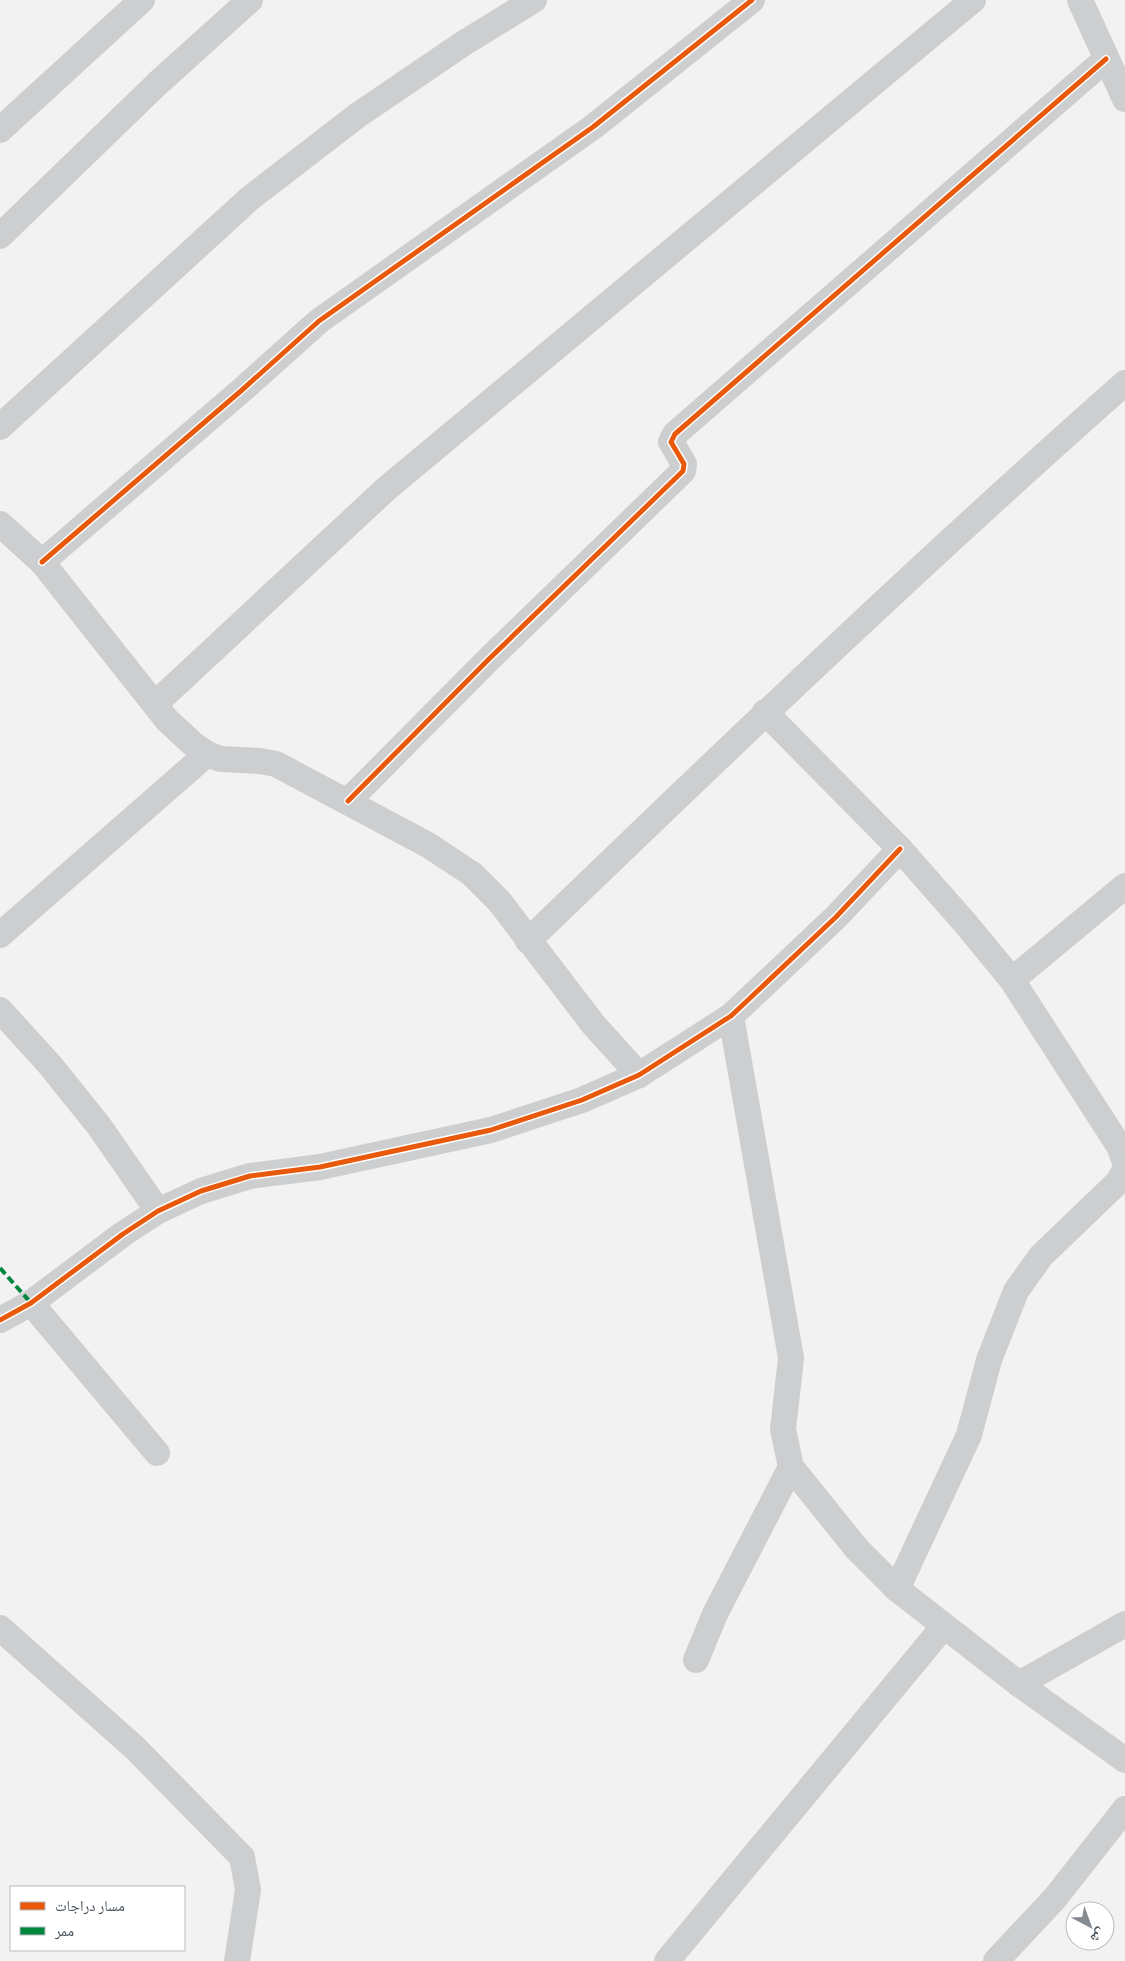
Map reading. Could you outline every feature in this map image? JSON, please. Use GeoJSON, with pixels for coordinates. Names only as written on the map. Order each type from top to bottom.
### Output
{"type":"FeatureCollection","features":[{"type":"Feature","properties":{"kind":"street"},"geometry":{"type":"LineString","coordinates":[[0,130],[142,0]]}},
{"type":"Feature","properties":{"kind":"street"},"geometry":{"type":"LineString","coordinates":[[0,236],[157,84],[250,0]]}},
{"type":"Feature","properties":{"kind":"street"},"geometry":{"type":"LineString","coordinates":[[0,426],[249,199],[358,115],[464,43],[534,0]]}},
{"type":"Feature","properties":{"kind":"street"},"geometry":{"type":"LineString","coordinates":[[42,562],[242,390],[319,321],[594,127],[752,0]]}},
{"type":"Feature","properties":{"kind":"street"},"geometry":{"type":"LineString","coordinates":[[155,704],[386,488],[974,0]]}},
{"type":"Feature","properties":{"kind":"street"},"geometry":{"type":"LineString","coordinates":[[1080,0],[1125,99]]}},
{"type":"Feature","properties":{"kind":"street"},"geometry":{"type":"LineString","coordinates":[[348,801],[489,659],[683,471],[684,464],[671,442],[675,434],[1106,59]]}},
{"type":"Feature","properties":{"kind":"street"},"geometry":{"type":"LineString","coordinates":[[528,941],[765,712],[996,497],[1125,383]]}},
{"type":"Feature","properties":{"kind":"street"},"geometry":{"type":"LineString","coordinates":[[0,524],[42,562],[167,720],[207,754],[221,759],[260,761],[276,764],[428,845],[472,874],[499,901],[593,1024],[639,1075]]}},
{"type":"Feature","properties":{"kind":"street"},"geometry":{"type":"LineString","coordinates":[[765,712],[900,849],[1012,980],[1119,1146],[1125,1162]]}},
{"type":"Feature","properties":{"kind":"street"},"geometry":{"type":"LineString","coordinates":[[0,934],[207,754]]}},
{"type":"Feature","properties":{"kind":"street"},"geometry":{"type":"LineString","coordinates":[[0,1320],[31,1303],[123,1234],[158,1211],[201,1191],[250,1176],[320,1167],[491,1130],[582,1100],[639,1075],[731,1016],[836,917],[900,849]]}},
{"type":"Feature","properties":{"kind":"street"},"geometry":{"type":"LineString","coordinates":[[1012,980],[1125,886]]}},
{"type":"Feature","properties":{"kind":"street"},"geometry":{"type":"LineString","coordinates":[[0,1010],[50,1064],[99,1126],[158,1211]]}},
{"type":"Feature","properties":{"kind":"street"},"geometry":{"type":"LineString","coordinates":[[731,1016],[791,1358],[783,1428],[791,1467],[857,1549],[897,1589],[1019,1684],[1125,1760]]}},
{"type":"Feature","properties":{"kind":"street"},"geometry":{"type":"LineString","coordinates":[[897,1589],[969,1435],[989,1360],[1016,1291],[1041,1256],[1118,1182],[1125,1170]]}},
{"type":"Feature","properties":{"kind":"street"},"geometry":{"type":"LineString","coordinates":[[31,1303],[157,1454]]}},
{"type":"Feature","properties":{"kind":"street"},"geometry":{"type":"LineString","coordinates":[[696,1660],[715,1614],[791,1467]]}},
{"type":"Feature","properties":{"kind":"street"},"geometry":{"type":"LineString","coordinates":[[1019,1684],[1125,1624]]}},
{"type":"Feature","properties":{"kind":"street"},"geometry":{"type":"LineString","coordinates":[[667,1961],[944,1626]]}},
{"type":"Feature","properties":{"kind":"street"},"geometry":{"type":"LineString","coordinates":[[0,1628],[135,1748],[242,1857],[248,1890],[237,1961]]}},
{"type":"Feature","properties":{"kind":"street"},"geometry":{"type":"LineString","coordinates":[[996,1961],[1055,1898],[1125,1808]]}},
{"type":"Feature","properties":{"kind":"marked path"},"geometry":{"type":"LineString","coordinates":[[0,1268],[31,1303]]}},
{"type":"Feature","properties":{"kind":"cycle path"},"geometry":{"type":"LineString","coordinates":[[42,562],[242,390],[319,321],[593,127],[752,0]]}},
{"type":"Feature","properties":{"kind":"cycle path"},"geometry":{"type":"LineString","coordinates":[[348,801],[489,659],[683,471],[684,464],[671,442],[675,434],[1106,59]]}},
{"type":"Feature","properties":{"kind":"cycle path"},"geometry":{"type":"LineString","coordinates":[[0,1320],[31,1303],[123,1234],[158,1211],[201,1191],[250,1176],[320,1167],[491,1130],[582,1100],[639,1075],[731,1016],[836,917],[900,849]]}}]}
